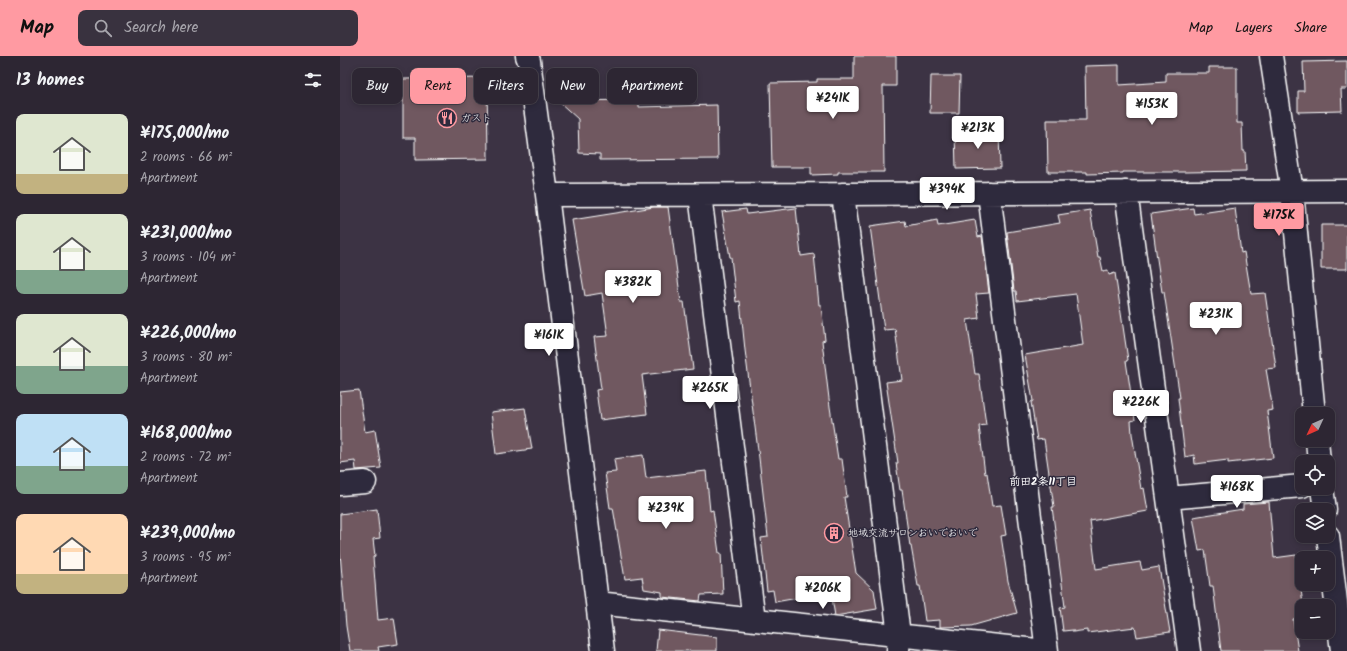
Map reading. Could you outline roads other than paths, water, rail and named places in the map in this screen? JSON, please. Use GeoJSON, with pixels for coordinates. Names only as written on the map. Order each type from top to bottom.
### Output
{"type":"FeatureCollection","features":[{"type":"Feature","properties":{"kind":"street"},"geometry":{"type":"LineString","coordinates":[[527,56],[547,195],[603,651]]}},
{"type":"Feature","properties":{"kind":"street"},"geometry":{"type":"LineString","coordinates":[[1271,56],[1292,192],[1313,407]]}},
{"type":"Feature","properties":{"kind":"street"},"geometry":{"type":"LineString","coordinates":[[547,195],[1347,191]]}},
{"type":"Feature","properties":{"kind":"street"},"geometry":{"type":"LineString","coordinates":[[1126,192],[1189,651]]}},
{"type":"Feature","properties":{"kind":"street"},"geometry":{"type":"LineString","coordinates":[[597,603],[754,620],[898,643],[1046,651],[989,193]]}},
{"type":"Feature","properties":{"kind":"street"},"geometry":{"type":"LineString","coordinates":[[843,194],[898,643]]}},
{"type":"Feature","properties":{"kind":"street"},"geometry":{"type":"LineString","coordinates":[[700,195],[754,620]]}},
{"type":"Feature","properties":{"kind":"street"},"geometry":{"type":"LineString","coordinates":[[340,484],[365,482]]}},
{"type":"Feature","properties":{"kind":"street"},"geometry":{"type":"LineString","coordinates":[[1168,498],[1295,487]]}},
{"type":"Feature","properties":{"kind":"street"},"geometry":{"type":"LineString","coordinates":[[1329,543],[1342,651]]}},
{"type":"Feature","properties":{"kind":"place","name":"ガスト"},"geometry":{"type":"Point","coordinates":[447,118]}},
{"type":"Feature","properties":{"kind":"place","name":"地域交流サロンおいでおいで"},"geometry":{"type":"Point","coordinates":[834,533]}},
{"type":"Feature","properties":{"kind":"district","name":"前田2条11丁目"},"geometry":{"type":"Point","coordinates":[1043,482]}}]}
